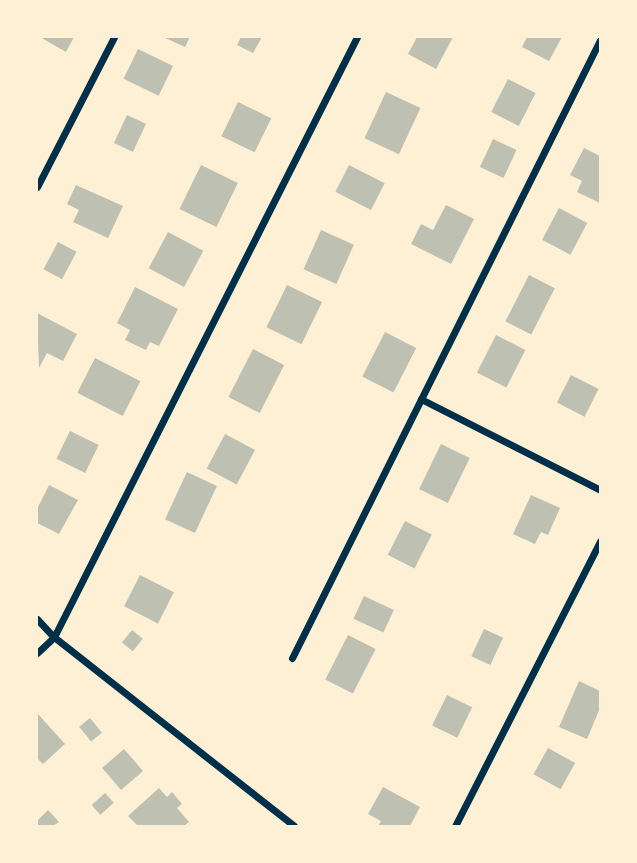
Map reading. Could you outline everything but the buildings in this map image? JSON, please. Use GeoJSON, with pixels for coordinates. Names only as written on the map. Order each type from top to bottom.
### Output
{"type":"FeatureCollection","features":[{"type":"Feature","properties":{"kind":"street"},"geometry":{"type":"LineString","coordinates":[[37,187],[114,37]]}},
{"type":"Feature","properties":{"kind":"street"},"geometry":{"type":"LineString","coordinates":[[37,653],[54,637],[357,37]]}},
{"type":"Feature","properties":{"kind":"street"},"geometry":{"type":"LineString","coordinates":[[292,658],[600,40]]}},
{"type":"Feature","properties":{"kind":"street"},"geometry":{"type":"LineString","coordinates":[[421,399],[600,490]]}},
{"type":"Feature","properties":{"kind":"street"},"geometry":{"type":"LineString","coordinates":[[455,826],[600,541]]}},
{"type":"Feature","properties":{"kind":"street"},"geometry":{"type":"LineString","coordinates":[[37,619],[54,637],[295,826]]}}]}
